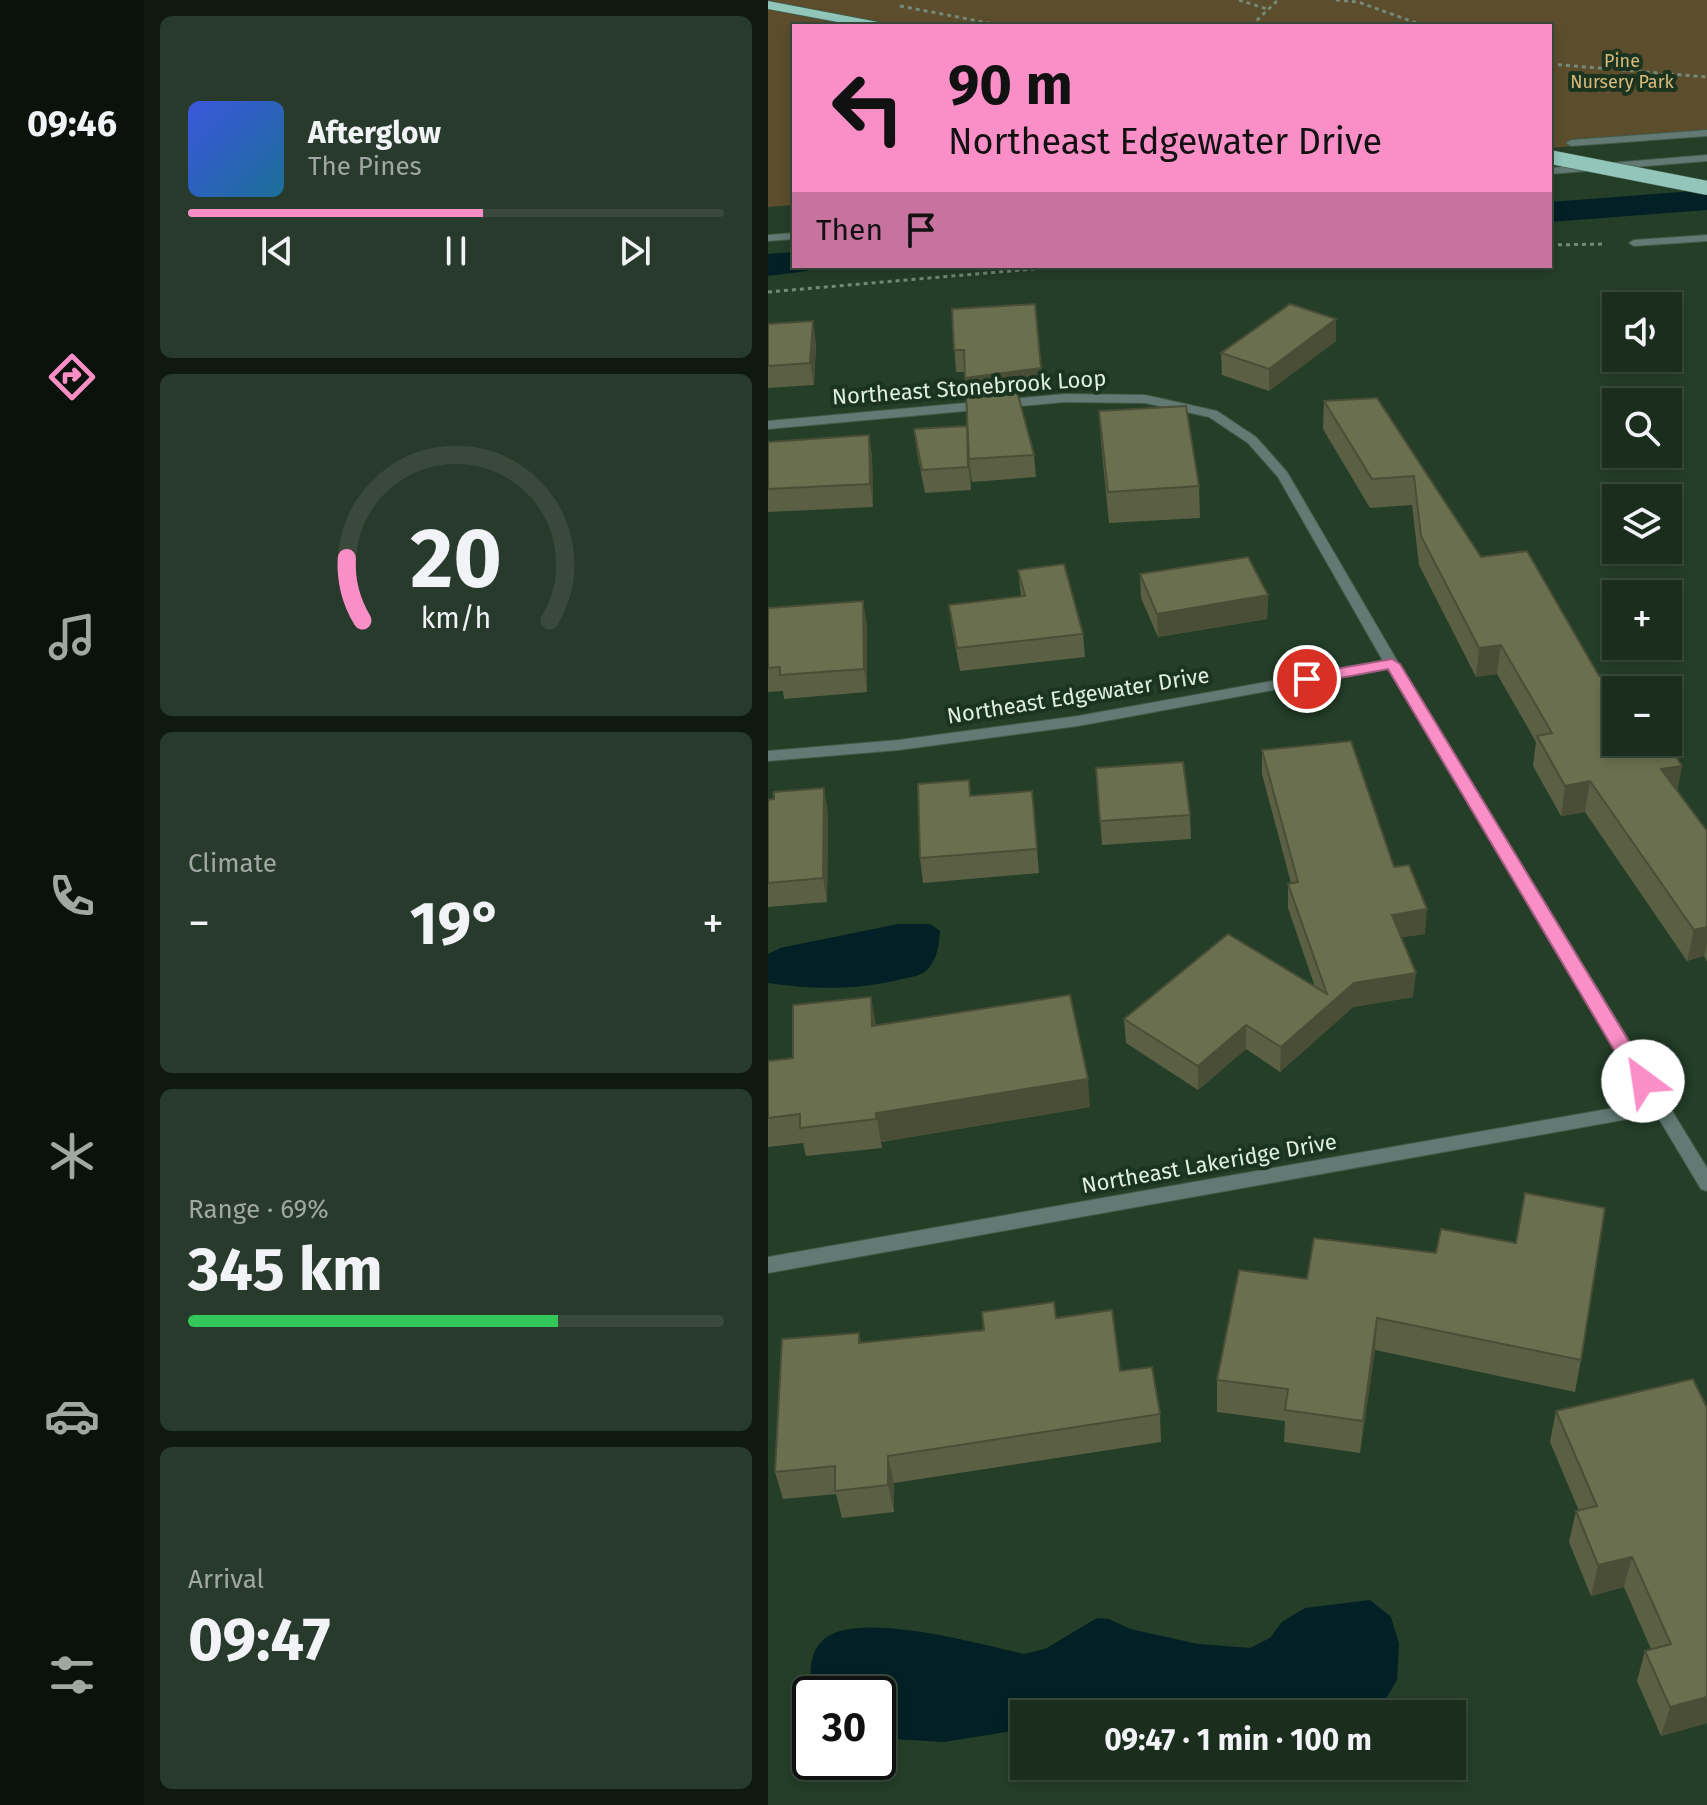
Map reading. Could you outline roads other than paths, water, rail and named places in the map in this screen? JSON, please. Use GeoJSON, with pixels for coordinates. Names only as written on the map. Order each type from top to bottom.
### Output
{"type":"FeatureCollection","features":[{"type":"Feature","properties":{"kind":"highway"},"geometry":{"type":"LineString","coordinates":[[768,5],[868,24]]}},
{"type":"Feature","properties":{"kind":"highway"},"geometry":{"type":"LineString","coordinates":[[1552,157],[1707,188]]}},
{"type":"Feature","properties":{"kind":"street"},"geometry":{"type":"LineString","coordinates":[[1571,143],[1707,133]]}},
{"type":"Feature","properties":{"kind":"street"},"geometry":{"type":"LineString","coordinates":[[1552,171],[1707,158]]}},
{"type":"Feature","properties":{"kind":"street"},"geometry":{"type":"LineString","coordinates":[[768,238],[792,236]]}},
{"type":"Feature","properties":{"kind":"street"},"geometry":{"type":"LineString","coordinates":[[1634,243],[1707,238]]}},
{"type":"Feature","properties":{"kind":"street","name":"Northeast Stonebrook Loop"},"geometry":{"type":"LineString","coordinates":[[768,425],[1065,398],[1145,399],[1213,414],[1252,440],[1283,475],[1392,664],[1707,1184]]}},
{"type":"Feature","properties":{"kind":"street","name":"Northeast Edgewater Drive"},"geometry":{"type":"LineString","coordinates":[[768,756],[899,745],[1078,721],[1392,664]]}},
{"type":"Feature","properties":{"kind":"street","name":"Northeast Lakeridge Drive"},"geometry":{"type":"LineString","coordinates":[[768,1265],[1659,1107]]}},
{"type":"Feature","properties":{"kind":"water"},"geometry":{"type":"Polygon","coordinates":[[[898,924],[930,924],[940,931],[935,958],[921,974],[852,987],[819,988],[768,983],[768,954],[780,948],[898,924]]]}},
{"type":"Feature","properties":{"kind":"water"},"geometry":{"type":"Polygon","coordinates":[[[1370,1600],[1391,1617],[1399,1644],[1397,1680],[1385,1700],[1010,1700],[1010,1732],[944,1742],[896,1739],[896,1676],[811,1676],[812,1659],[822,1641],[838,1632],[861,1628],[919,1632],[1024,1654],[1045,1649],[1097,1618],[1109,1619],[1130,1629],[1198,1644],[1250,1648],[1270,1638],[1282,1622],[1305,1608],[1370,1600]]]}},
{"type":"Feature","properties":{"kind":"waterway"},"geometry":{"type":"LineString","coordinates":[[1552,212],[1707,200]]}},
{"type":"Feature","properties":{"kind":"waterway"},"geometry":{"type":"LineString","coordinates":[[768,265],[792,263]]}},
{"type":"Feature","properties":{"kind":"park label","name":"Pine Nursery Park"},"geometry":{"type":"Point","coordinates":[1622,71]}}]}
